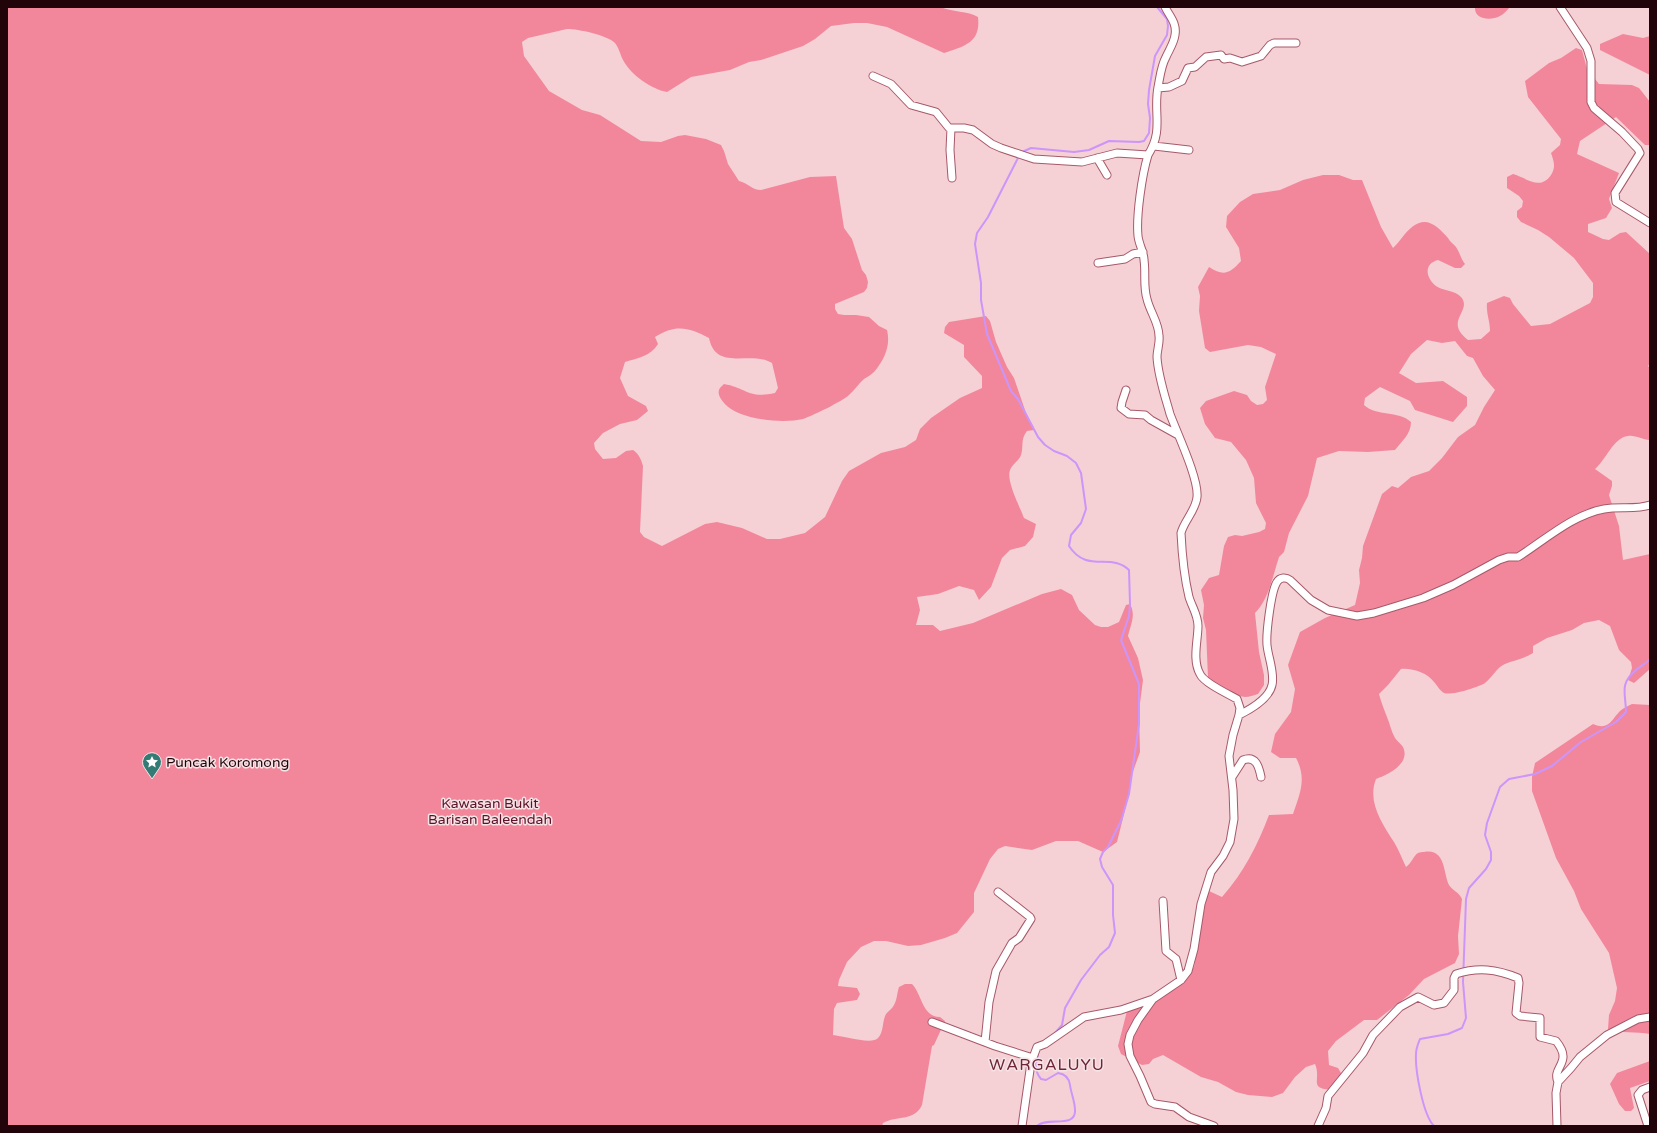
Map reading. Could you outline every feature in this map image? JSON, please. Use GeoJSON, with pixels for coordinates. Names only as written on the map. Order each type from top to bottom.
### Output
{"type":"FeatureCollection","features":[{"type":"Feature","properties":{"kind":"street"},"geometry":{"type":"LineString","coordinates":[[1022,1126],[1035,1049],[1084,1017],[1121,1010],[1153,999],[1181,980],[1188,971],[1192,961],[1201,904],[1211,872],[1223,856],[1230,842],[1234,819],[1232,777],[1229,756],[1240,708],[1237,699],[1207,681],[1200,675],[1198,668],[1198,624],[1187,584],[1181,533],[1183,526],[1195,505],[1197,492],[1170,414],[1158,370],[1159,336],[1146,295],[1145,261],[1138,236],[1138,212],[1144,172],[1148,155],[1154,146],[1158,132],[1158,88],[1165,58],[1176,34],[1174,22],[1165,7]]}},
{"type":"Feature","properties":{"kind":"street"},"geometry":{"type":"LineString","coordinates":[[1560,7],[1587,48],[1591,61],[1591,102],[1594,108],[1600,115],[1622,132],[1640,153],[1615,193],[1616,202],[1650,223]]}},
{"type":"Feature","properties":{"kind":"street"},"geometry":{"type":"LineString","coordinates":[[1158,88],[1169,87],[1182,81],[1188,68],[1195,67],[1206,57],[1221,55],[1224,59],[1230,58],[1242,62],[1261,56],[1270,45],[1274,43],[1296,43]]}},
{"type":"Feature","properties":{"kind":"street"},"geometry":{"type":"LineString","coordinates":[[873,76],[891,84],[911,105],[936,112],[948,127],[973,130],[992,144],[1027,157],[1066,162],[1082,162],[1117,153],[1148,155]]}},
{"type":"Feature","properties":{"kind":"street"},"geometry":{"type":"LineString","coordinates":[[951,128],[950,150],[952,178]]}},
{"type":"Feature","properties":{"kind":"street"},"geometry":{"type":"LineString","coordinates":[[1154,146],[1189,150]]}},
{"type":"Feature","properties":{"kind":"street"},"geometry":{"type":"LineString","coordinates":[[1097,158],[1107,175]]}},
{"type":"Feature","properties":{"kind":"street"},"geometry":{"type":"LineString","coordinates":[[1098,263],[1125,259],[1133,254],[1143,252]]}},
{"type":"Feature","properties":{"kind":"street"},"geometry":{"type":"LineString","coordinates":[[1126,390],[1122,402],[1122,408],[1125,412],[1129,414],[1146,415],[1151,420],[1178,435]]}},
{"type":"Feature","properties":{"kind":"street"},"geometry":{"type":"LineString","coordinates":[[1239,716],[1252,708],[1268,694],[1272,684],[1267,645],[1267,631],[1274,588],[1278,581],[1282,578],[1287,578],[1311,600],[1328,610],[1357,616],[1374,613],[1423,598],[1452,585],[1499,560],[1508,557],[1518,557],[1569,523],[1603,509],[1642,507],[1650,505]]}},
{"type":"Feature","properties":{"kind":"street"},"geometry":{"type":"LineString","coordinates":[[1232,777],[1243,760],[1248,758],[1259,765],[1262,777]]}},
{"type":"Feature","properties":{"kind":"street"},"geometry":{"type":"LineString","coordinates":[[985,1042],[988,1002],[996,971],[1012,944],[1019,938],[1031,919],[1031,917],[998,892]]}},
{"type":"Feature","properties":{"kind":"street"},"geometry":{"type":"LineString","coordinates":[[1163,900],[1166,951],[1176,959],[1181,980]]}},
{"type":"Feature","properties":{"kind":"street"},"geometry":{"type":"LineString","coordinates":[[1318,1126],[1326,1108],[1328,1096],[1364,1053],[1374,1034],[1400,1007],[1418,998],[1434,1005],[1444,1002],[1454,990],[1454,978],[1456,974],[1479,969],[1489,970],[1518,978],[1519,983],[1516,1013],[1520,1016],[1540,1018],[1540,1037],[1556,1041],[1564,1053],[1563,1062],[1556,1074],[1558,1082],[1556,1093],[1557,1126]]}},
{"type":"Feature","properties":{"kind":"street"},"geometry":{"type":"LineString","coordinates":[[1153,999],[1138,1020],[1130,1035],[1128,1044],[1130,1056],[1150,1102],[1175,1107],[1189,1117],[1214,1126]]}},
{"type":"Feature","properties":{"kind":"street"},"geometry":{"type":"LineString","coordinates":[[1558,1082],[1580,1057],[1607,1035],[1638,1020],[1650,1017]]}},
{"type":"Feature","properties":{"kind":"street"},"geometry":{"type":"LineString","coordinates":[[932,1022],[1033,1058]]}},
{"type":"Feature","properties":{"kind":"street"},"geometry":{"type":"LineString","coordinates":[[1648,1126],[1647,1111],[1638,1095],[1642,1090],[1650,1087]]}},
{"type":"Feature","properties":{"kind":"green space","name":"Kawasan Bukit Barisan Baleendah"},"geometry":{"type":"Polygon","coordinates":[[[7,7],[940,7],[978,17],[977,33],[974,38],[970,42],[958,48],[944,53],[887,27],[867,23],[831,26],[815,39],[803,46],[761,60],[749,62],[730,70],[691,77],[667,92],[648,85],[636,76],[623,60],[615,43],[606,37],[585,31],[567,29],[528,38],[522,42],[524,56],[549,91],[582,110],[600,115],[641,141],[661,142],[685,135],[706,139],[721,145],[728,164],[739,181],[758,190],[810,177],[836,176],[844,228],[852,239],[862,270],[866,275],[868,282],[867,288],[864,292],[835,304],[835,309],[838,314],[869,317],[879,326],[887,330],[888,342],[886,352],[881,363],[874,372],[862,381],[849,395],[840,401],[803,419],[783,421],[759,419],[736,412],[727,406],[719,394],[719,389],[724,384],[753,394],[759,395],[775,393],[778,388],[772,363],[754,358],[726,357],[719,354],[713,348],[709,338],[695,331],[682,328],[669,330],[662,333],[655,337],[658,344],[652,351],[644,356],[625,362],[620,378],[628,396],[646,406],[648,411],[637,420],[620,424],[603,433],[594,443],[595,449],[603,459],[616,458],[626,451],[633,450],[640,457],[643,466],[640,532],[644,537],[662,546],[705,524],[717,522],[742,528],[767,539],[780,539],[805,533],[825,517],[842,481],[849,471],[881,453],[905,447],[916,440],[920,429],[931,418],[960,398],[982,388],[982,376],[964,357],[964,345],[944,333],[945,327],[949,322],[986,316],[990,321],[996,342],[1007,367],[1014,378],[1027,416],[1034,430],[1027,431],[1025,434],[1021,455],[1011,468],[1009,475],[1024,518],[1036,524],[1033,537],[1025,546],[1010,550],[1002,558],[991,587],[979,600],[974,590],[959,586],[938,594],[917,597],[920,610],[916,625],[933,625],[940,631],[973,623],[1042,594],[1061,589],[1072,595],[1079,610],[1095,625],[1101,627],[1108,627],[1119,622],[1126,605],[1130,604],[1132,608],[1132,620],[1128,636],[1138,658],[1143,680],[1139,711],[1140,752],[1131,777],[1129,794],[1117,842],[1103,852],[1078,841],[1056,841],[1032,850],[1005,846],[998,849],[990,859],[974,893],[974,912],[957,933],[921,945],[908,946],[886,941],[874,941],[861,947],[847,962],[839,980],[838,986],[857,988],[860,994],[857,1000],[837,1003],[834,1009],[833,1035],[870,1041],[878,1038],[881,1033],[886,1014],[895,1003],[899,987],[905,984],[912,984],[929,1013],[940,1017],[945,1021],[934,1045],[932,1046],[922,1105],[919,1110],[910,1116],[883,1123],[882,1126],[7,1126],[7,7]]]}},
{"type":"Feature","properties":{"kind":"green space"},"geometry":{"type":"Polygon","coordinates":[[[1475,7],[1510,7],[1500,16],[1488,19],[1477,15],[1475,7]]]}},
{"type":"Feature","properties":{"kind":"green space"},"geometry":{"type":"Polygon","coordinates":[[[1623,34],[1643,38],[1650,36],[1650,75],[1600,50],[1600,44],[1623,34]]]}},
{"type":"Feature","properties":{"kind":"green space"},"geometry":{"type":"Polygon","coordinates":[[[1576,48],[1582,50],[1587,69],[1599,84],[1632,85],[1639,88],[1650,102],[1650,145],[1645,145],[1616,117],[1580,141],[1577,154],[1619,173],[1609,199],[1612,208],[1606,218],[1588,224],[1588,232],[1603,239],[1609,240],[1620,233],[1626,232],[1650,254],[1650,363],[1648,366],[1650,368],[1650,440],[1631,436],[1623,438],[1614,445],[1595,469],[1612,481],[1609,495],[1619,526],[1623,560],[1650,554],[1650,669],[1634,683],[1628,680],[1632,668],[1631,662],[1619,650],[1610,626],[1599,620],[1584,623],[1572,630],[1547,638],[1533,646],[1533,653],[1526,657],[1502,665],[1485,683],[1465,691],[1448,694],[1444,693],[1428,676],[1410,669],[1401,669],[1379,694],[1394,735],[1403,747],[1405,753],[1404,759],[1397,768],[1376,779],[1373,796],[1377,812],[1396,845],[1406,867],[1410,864],[1416,854],[1431,852],[1436,854],[1442,862],[1449,885],[1462,899],[1458,936],[1459,954],[1455,963],[1424,979],[1409,995],[1377,1020],[1364,1020],[1336,1041],[1328,1051],[1329,1065],[1338,1068],[1341,1073],[1340,1083],[1333,1090],[1320,1088],[1318,1086],[1315,1064],[1306,1067],[1295,1077],[1283,1093],[1272,1097],[1248,1095],[1236,1092],[1218,1082],[1201,1077],[1163,1055],[1153,1059],[1149,1064],[1142,1065],[1121,1054],[1118,1046],[1127,1011],[1175,989],[1194,967],[1206,900],[1209,891],[1222,897],[1230,888],[1249,858],[1269,815],[1293,814],[1302,779],[1299,766],[1296,758],[1280,758],[1271,752],[1275,734],[1291,712],[1295,689],[1288,665],[1300,632],[1325,618],[1355,605],[1360,583],[1359,570],[1363,546],[1382,494],[1392,486],[1398,488],[1411,477],[1429,471],[1442,458],[1458,437],[1475,425],[1495,390],[1483,376],[1473,358],[1467,356],[1455,341],[1442,343],[1427,340],[1411,354],[1399,373],[1416,383],[1443,381],[1467,397],[1467,406],[1453,422],[1415,410],[1410,401],[1380,387],[1365,398],[1364,405],[1369,409],[1400,416],[1411,422],[1408,434],[1395,450],[1368,452],[1339,451],[1317,458],[1308,496],[1289,533],[1284,552],[1279,557],[1264,601],[1255,613],[1259,652],[1264,675],[1264,685],[1258,694],[1245,697],[1236,695],[1221,687],[1208,678],[1206,630],[1203,618],[1204,605],[1201,590],[1209,578],[1219,575],[1224,546],[1228,537],[1235,535],[1242,536],[1259,532],[1265,529],[1266,523],[1256,503],[1254,478],[1246,460],[1231,442],[1215,438],[1205,424],[1200,408],[1206,401],[1234,391],[1247,395],[1251,401],[1257,405],[1263,404],[1267,400],[1265,387],[1276,354],[1261,347],[1248,345],[1210,352],[1205,348],[1199,311],[1200,296],[1198,287],[1209,267],[1223,273],[1230,271],[1241,261],[1239,248],[1226,227],[1227,216],[1240,202],[1253,194],[1280,190],[1303,180],[1323,175],[1339,175],[1353,180],[1362,180],[1381,227],[1393,248],[1409,229],[1423,222],[1427,222],[1436,227],[1456,247],[1465,264],[1461,268],[1455,268],[1438,260],[1433,262],[1428,268],[1428,275],[1436,286],[1455,293],[1461,297],[1464,302],[1464,307],[1458,322],[1458,327],[1461,333],[1468,340],[1481,339],[1490,331],[1487,303],[1504,296],[1510,298],[1531,326],[1550,324],[1590,303],[1593,297],[1593,283],[1574,258],[1549,237],[1521,222],[1517,217],[1517,211],[1522,207],[1523,201],[1519,196],[1507,188],[1507,177],[1513,174],[1538,183],[1547,180],[1553,172],[1554,164],[1551,153],[1560,145],[1561,139],[1528,97],[1525,81],[1549,63],[1561,58],[1576,48]]]}},
{"type":"Feature","properties":{"kind":"green space"},"geometry":{"type":"Polygon","coordinates":[[[1632,704],[1650,705],[1650,1034],[1613,1031],[1608,1029],[1609,1015],[1615,1001],[1617,988],[1609,953],[1581,909],[1574,891],[1556,858],[1532,791],[1532,777],[1535,763],[1593,724],[1603,726],[1609,724],[1621,710],[1632,704]]]}},
{"type":"Feature","properties":{"kind":"green space"},"geometry":{"type":"Polygon","coordinates":[[[1650,1061],[1650,1081],[1630,1088],[1634,1108],[1631,1111],[1625,1111],[1619,1104],[1610,1084],[1617,1073],[1650,1061]]]}},
{"type":"Feature","properties":{"kind":"waterway"},"geometry":{"type":"LineString","coordinates":[[1022,152],[1031,148],[1074,152],[1089,150],[1109,141],[1144,141],[1149,133],[1149,90],[1155,56],[1167,35],[1168,26],[1167,19],[1157,7]]}},
{"type":"Feature","properties":{"kind":"waterway"},"geometry":{"type":"LineString","coordinates":[[1019,156],[988,217],[977,233],[975,244],[981,283],[981,300],[987,334],[1011,391],[1018,399],[1038,437],[1045,445],[1054,451],[1067,456],[1076,463],[1081,473],[1086,509],[1081,523],[1071,535],[1069,546],[1083,559],[1115,563],[1122,565],[1129,570],[1129,616],[1121,640],[1139,684],[1139,724],[1129,794],[1121,821],[1100,859],[1102,867],[1113,885],[1113,915],[1115,933],[1109,947],[1100,955],[1081,980],[1065,1008],[1062,1025],[1055,1033]]}},
{"type":"Feature","properties":{"kind":"waterway"},"geometry":{"type":"LineString","coordinates":[[1434,1126],[1426,1112],[1420,1092],[1416,1050],[1420,1039],[1448,1034],[1462,1028],[1466,1018],[1463,982],[1466,899],[1469,888],[1486,869],[1491,860],[1491,852],[1485,835],[1487,823],[1500,787],[1509,779],[1535,774],[1552,766],[1581,742],[1616,722],[1626,712],[1624,690],[1627,680],[1635,671],[1650,659]]}},
{"type":"Feature","properties":{"kind":"waterway"},"geometry":{"type":"LineString","coordinates":[[1037,1126],[1042,1123],[1066,1121],[1071,1119],[1074,1116],[1075,1110],[1068,1078],[1065,1075],[1058,1073],[1046,1080],[1041,1079],[1036,1067],[1038,1055]]}},
{"type":"Feature","properties":{"kind":"place","name":"Puncak Koromong"},"geometry":{"type":"Point","coordinates":[152,779]}},
{"type":"Feature","properties":{"kind":"district","name":"WARGALUYU"},"geometry":{"type":"Point","coordinates":[1047,1065]}}]}
